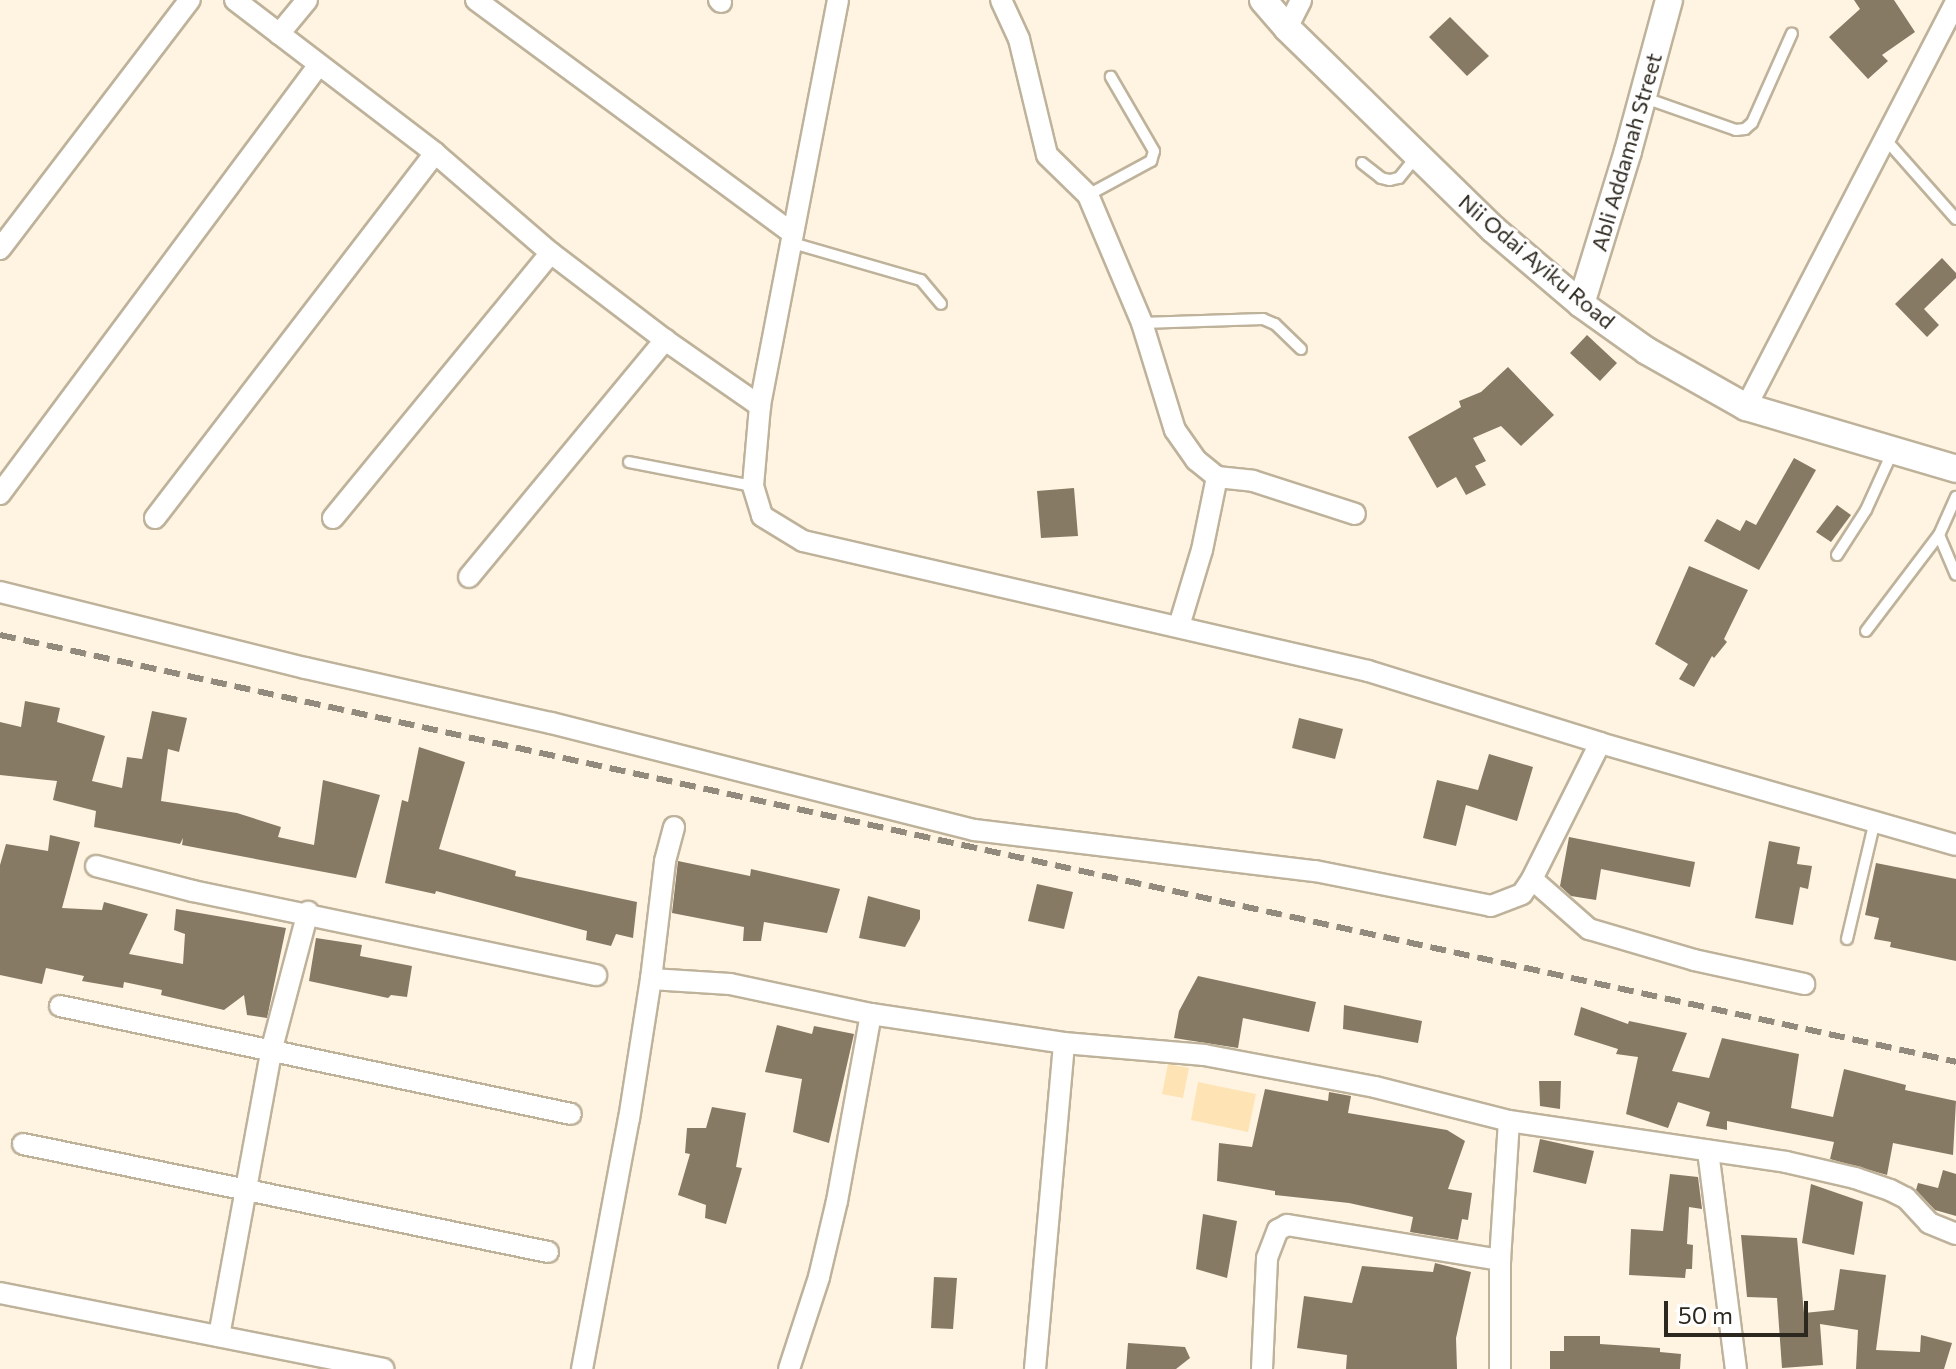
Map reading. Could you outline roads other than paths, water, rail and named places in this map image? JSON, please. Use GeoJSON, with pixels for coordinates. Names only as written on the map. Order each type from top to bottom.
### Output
{"type":"FeatureCollection","features":[{"type":"Feature","properties":{"kind":"street"},"geometry":{"type":"LineString","coordinates":[[0,249],[190,0]]}},
{"type":"Feature","properties":{"kind":"street"},"geometry":{"type":"LineString","coordinates":[[235,0],[435,153],[551,253],[665,340],[760,406]]}},
{"type":"Feature","properties":{"kind":"street"},"geometry":{"type":"LineString","coordinates":[[279,34],[307,0]]}},
{"type":"Feature","properties":{"kind":"street"},"geometry":{"type":"LineString","coordinates":[[476,0],[790,237]]}},
{"type":"Feature","properties":{"kind":"street"},"geometry":{"type":"LineString","coordinates":[[838,0],[790,237],[760,406],[753,486],[762,516],[803,541],[1368,671],[1600,743],[1956,845]]}},
{"type":"Feature","properties":{"kind":"street"},"geometry":{"type":"LineString","coordinates":[[1001,0],[1019,39],[1047,155],[1088,195],[1142,323],[1175,430],[1196,460],[1217,477],[1253,481],[1355,514]]}},
{"type":"Feature","properties":{"kind":"street","name":"Nii Odai Ayiku Road"},"geometry":{"type":"LineString","coordinates":[[1263,0],[1287,28],[1493,229],[1581,304],[1647,351],[1746,407],[1956,469]]}},
{"type":"Feature","properties":{"kind":"street"},"geometry":{"type":"LineString","coordinates":[[1287,28],[1301,0]]}},
{"type":"Feature","properties":{"kind":"street","name":"Abli Addamah Street"},"geometry":{"type":"LineString","coordinates":[[1581,304],[1669,0]]}},
{"type":"Feature","properties":{"kind":"street"},"geometry":{"type":"LineString","coordinates":[[1746,407],[1887,141],[1956,2]]}},
{"type":"Feature","properties":{"kind":"street"},"geometry":{"type":"LineString","coordinates":[[0,494],[318,66]]}},
{"type":"Feature","properties":{"kind":"street"},"geometry":{"type":"LineString","coordinates":[[155,518],[435,153]]}},
{"type":"Feature","properties":{"kind":"street"},"geometry":{"type":"LineString","coordinates":[[333,518],[551,253]]}},
{"type":"Feature","properties":{"kind":"street"},"geometry":{"type":"LineString","coordinates":[[469,577],[665,340]]}},
{"type":"Feature","properties":{"kind":"street"},"geometry":{"type":"LineString","coordinates":[[1179,626],[1202,550],[1217,477]]}},
{"type":"Feature","properties":{"kind":"street"},"geometry":{"type":"LineString","coordinates":[[0,592],[305,668],[551,723],[974,830],[1315,871],[1491,906],[1522,894],[1600,743]]}},
{"type":"Feature","properties":{"kind":"street"},"geometry":{"type":"LineString","coordinates":[[582,1369],[651,979],[656,927],[674,827]]}},
{"type":"Feature","properties":{"kind":"street"},"geometry":{"type":"LineString","coordinates":[[96,866],[193,891],[308,912],[596,975]]}},
{"type":"Feature","properties":{"kind":"street"},"geometry":{"type":"LineString","coordinates":[[1532,879],[1589,929],[1694,960],[1804,984]]}},
{"type":"Feature","properties":{"kind":"street"},"geometry":{"type":"LineString","coordinates":[[219,1336],[272,1048],[308,912]]}},
{"type":"Feature","properties":{"kind":"street"},"geometry":{"type":"LineString","coordinates":[[651,979],[730,984],[871,1014],[1064,1043],[1204,1055],[1375,1087],[1509,1121],[1786,1162],[1855,1178],[1906,1198],[1929,1223],[1956,1234]]}},
{"type":"Feature","properties":{"kind":"street"},"geometry":{"type":"LineString","coordinates":[[60,1006],[272,1048],[571,1114]]}},
{"type":"Feature","properties":{"kind":"street"},"geometry":{"type":"LineString","coordinates":[[789,1369],[819,1277],[837,1201],[871,1014]]}},
{"type":"Feature","properties":{"kind":"street"},"geometry":{"type":"LineString","coordinates":[[1035,1369],[1064,1043]]}},
{"type":"Feature","properties":{"kind":"street"},"geometry":{"type":"LineString","coordinates":[[1500,1369],[1500,1260],[1509,1121]]}},
{"type":"Feature","properties":{"kind":"street"},"geometry":{"type":"LineString","coordinates":[[23,1144],[548,1252]]}},
{"type":"Feature","properties":{"kind":"street"},"geometry":{"type":"LineString","coordinates":[[1708,1151],[1736,1369]]}},
{"type":"Feature","properties":{"kind":"street"},"geometry":{"type":"LineString","coordinates":[[1262,1369],[1267,1258],[1278,1230],[1287,1225],[1500,1260]]}},
{"type":"Feature","properties":{"kind":"street"},"geometry":{"type":"LineString","coordinates":[[0,1296],[384,1369]]}},
{"type":"Feature","properties":{"kind":"lane"},"geometry":{"type":"LineString","coordinates":[[1643,97],[1736,130],[1745,129],[1752,123],[1792,33]]}},
{"type":"Feature","properties":{"kind":"lane"},"geometry":{"type":"LineString","coordinates":[[1088,195],[1151,161],[1154,151],[1111,77]]}},
{"type":"Feature","properties":{"kind":"lane"},"geometry":{"type":"LineString","coordinates":[[1887,141],[1956,219]]}},
{"type":"Feature","properties":{"kind":"lane"},"geometry":{"type":"LineString","coordinates":[[1362,163],[1381,178],[1390,180],[1399,178],[1418,155]]}},
{"type":"Feature","properties":{"kind":"lane"},"geometry":{"type":"LineString","coordinates":[[790,237],[921,280],[941,304]]}},
{"type":"Feature","properties":{"kind":"lane"},"geometry":{"type":"LineString","coordinates":[[1142,323],[1263,319],[1275,324],[1301,349]]}},
{"type":"Feature","properties":{"kind":"lane"},"geometry":{"type":"LineString","coordinates":[[1837,555],[1866,510],[1893,451]]}},
{"type":"Feature","properties":{"kind":"lane"},"geometry":{"type":"LineString","coordinates":[[629,462],[753,486]]}},
{"type":"Feature","properties":{"kind":"lane"},"geometry":{"type":"LineString","coordinates":[[1866,631],[1939,535],[1956,497]]}},
{"type":"Feature","properties":{"kind":"lane"},"geometry":{"type":"LineString","coordinates":[[1939,535],[1956,575]]}},
{"type":"Feature","properties":{"kind":"lane"},"geometry":{"type":"LineString","coordinates":[[1847,939],[1875,821]]}},
{"type":"Feature","properties":{"kind":"railway"},"geometry":{"type":"LineString","coordinates":[[0,635],[1956,1062]]}}]}
